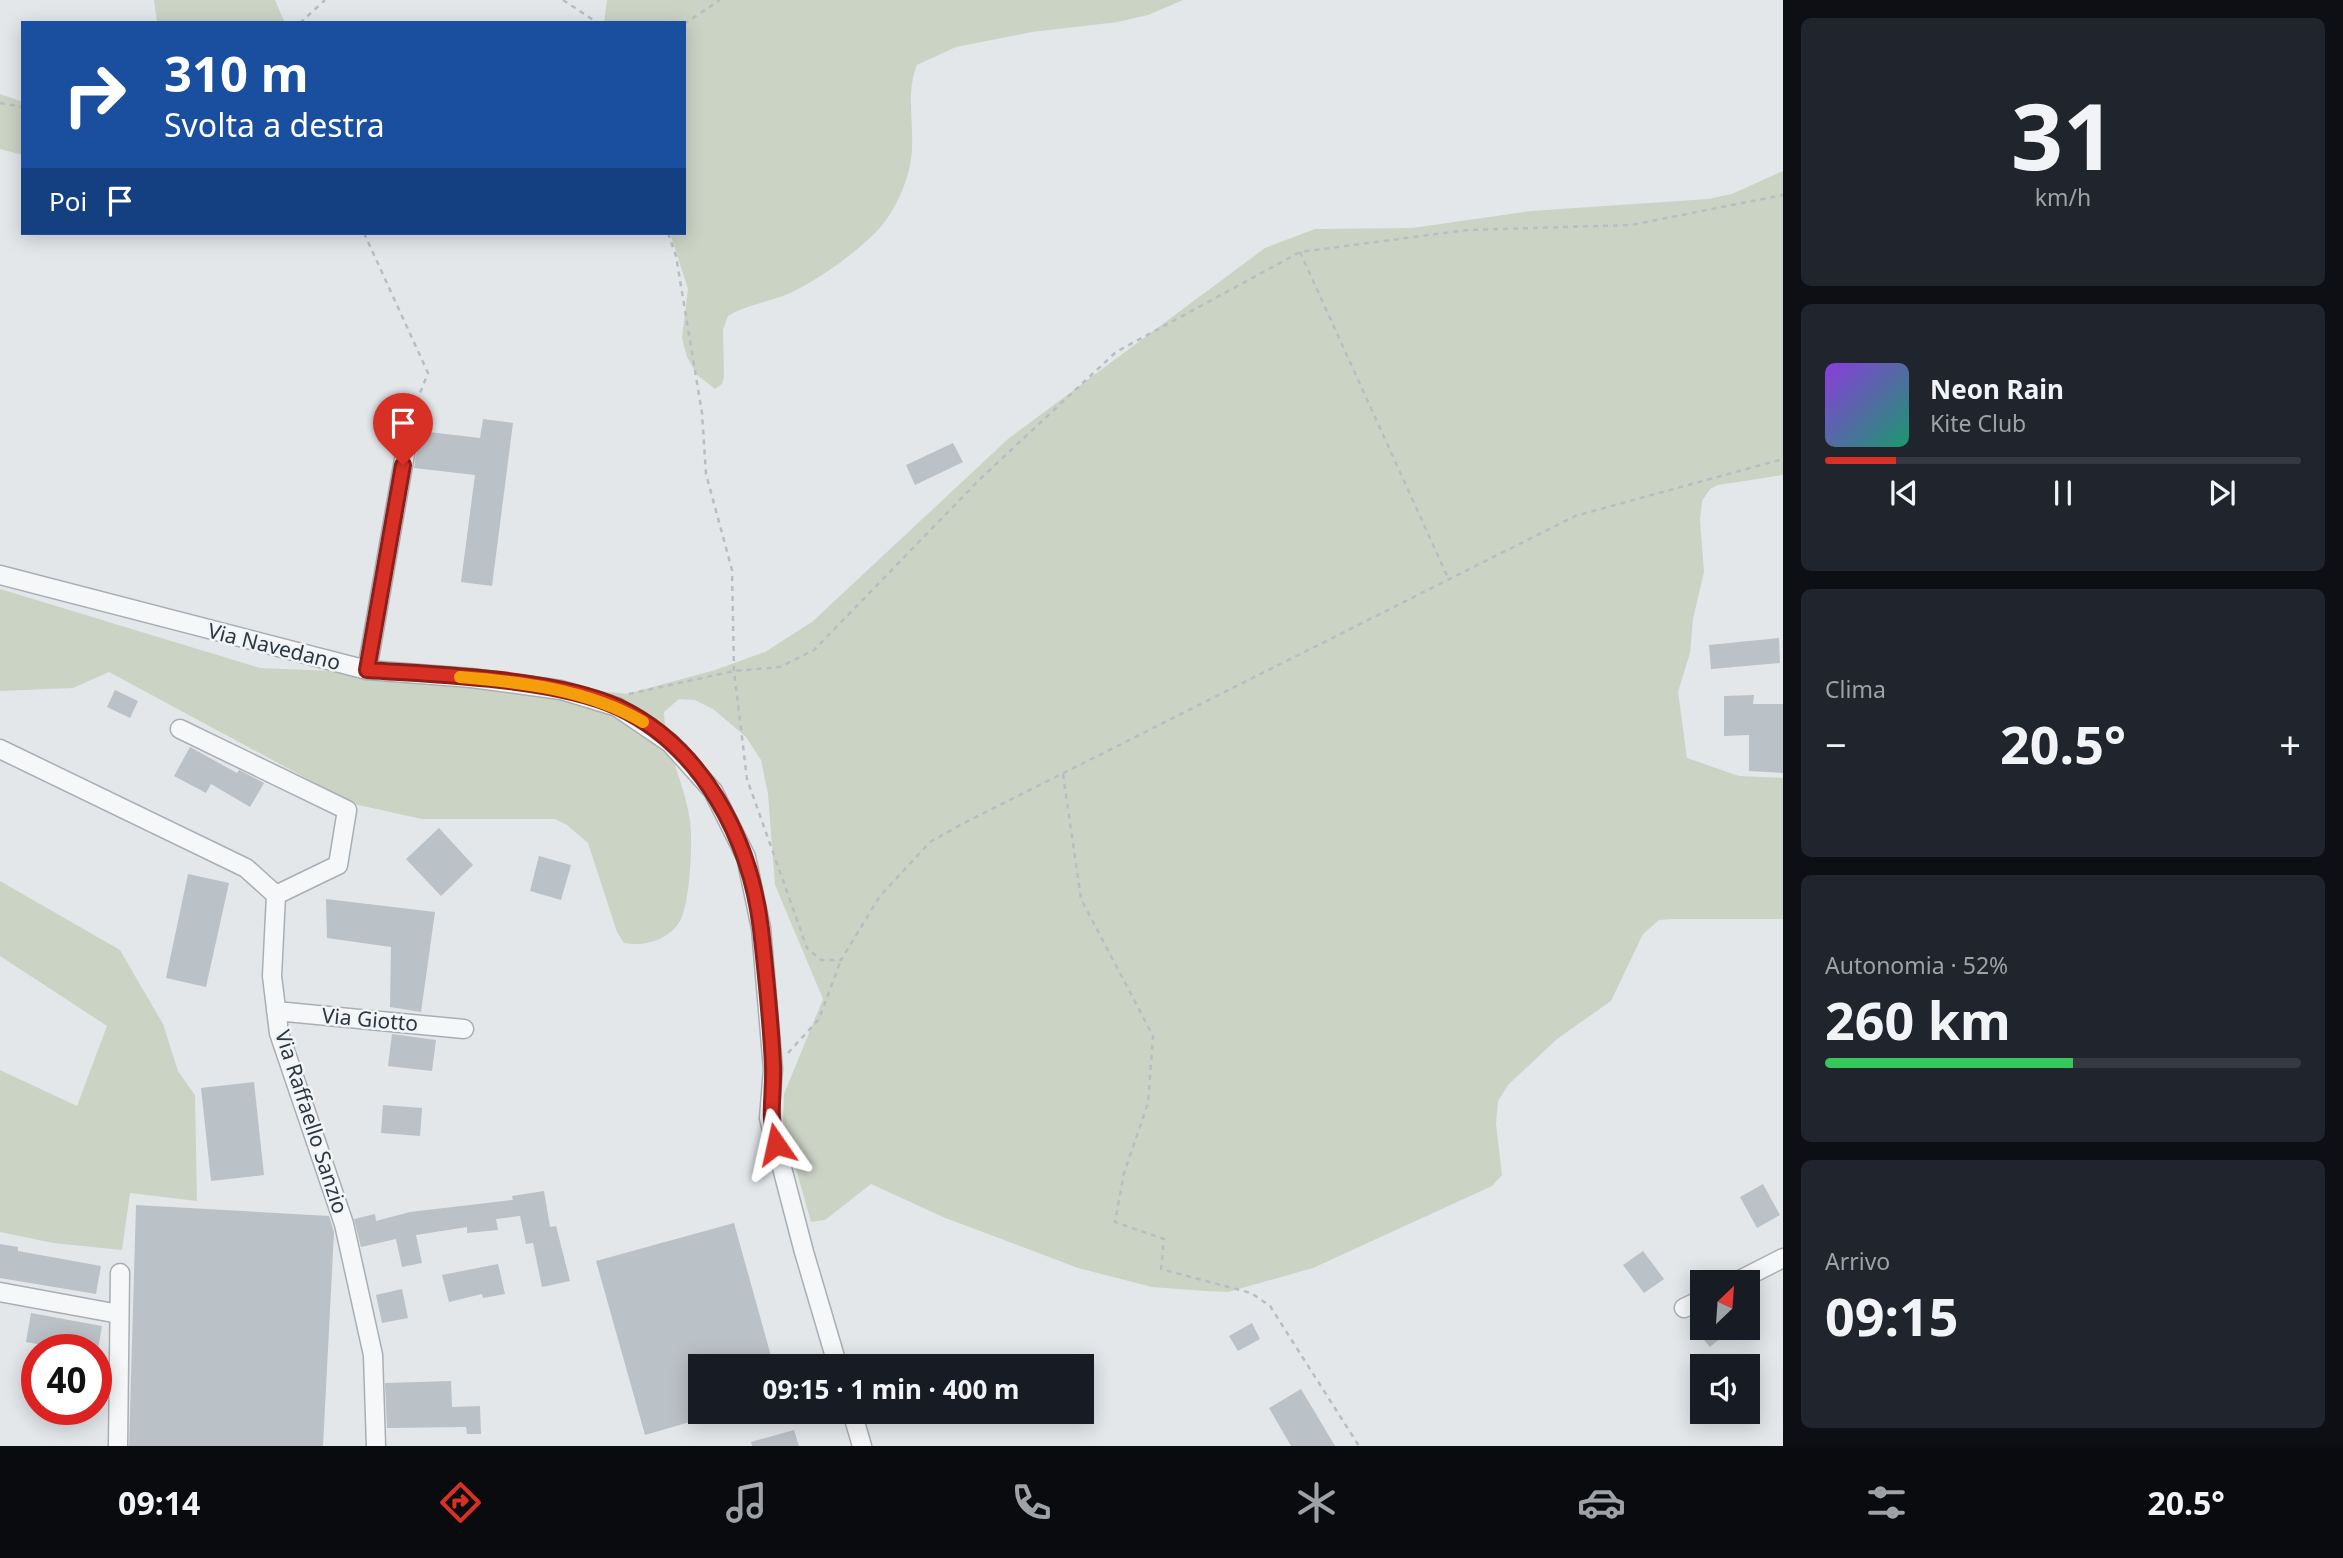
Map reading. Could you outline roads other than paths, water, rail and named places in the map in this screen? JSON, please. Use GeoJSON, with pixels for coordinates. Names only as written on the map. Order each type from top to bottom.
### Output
{"type":"FeatureCollection","features":[{"type":"Feature","properties":{"kind":"street"},"geometry":{"type":"LineString","coordinates":[[367,670],[412,414]]}},
{"type":"Feature","properties":{"kind":"street","name":"Via Navedano"},"geometry":{"type":"LineString","coordinates":[[0,575],[367,670],[471,678],[561,690],[617,707],[656,731],[691,764],[713,791],[746,857],[757,904],[773,1069],[769,1118],[834,1354]]}},
{"type":"Feature","properties":{"kind":"street"},"geometry":{"type":"LineString","coordinates":[[0,749],[246,868],[276,895],[338,865],[347,810],[180,729]]}},
{"type":"Feature","properties":{"kind":"street","name":"Via Raffaello Sanzio"},"geometry":{"type":"LineString","coordinates":[[276,895],[272,976],[279,1032],[344,1224],[373,1355],[376,1446]]}},
{"type":"Feature","properties":{"kind":"street","name":"Via Giotto"},"geometry":{"type":"LineString","coordinates":[[276,1011],[464,1029]]}},
{"type":"Feature","properties":{"kind":"street"},"geometry":{"type":"LineString","coordinates":[[1759,1270],[1783,1258]]}},
{"type":"Feature","properties":{"kind":"street"},"geometry":{"type":"LineString","coordinates":[[118,1446],[120,1273]]}},
{"type":"Feature","properties":{"kind":"street"},"geometry":{"type":"LineString","coordinates":[[0,1292],[119,1314]]}},
{"type":"Feature","properties":{"kind":"street"},"geometry":{"type":"LineString","coordinates":[[1684,1308],[1690,1305]]}},
{"type":"Feature","properties":{"kind":"street"},"geometry":{"type":"LineString","coordinates":[[856,1424],[862,1446]]}}]}
